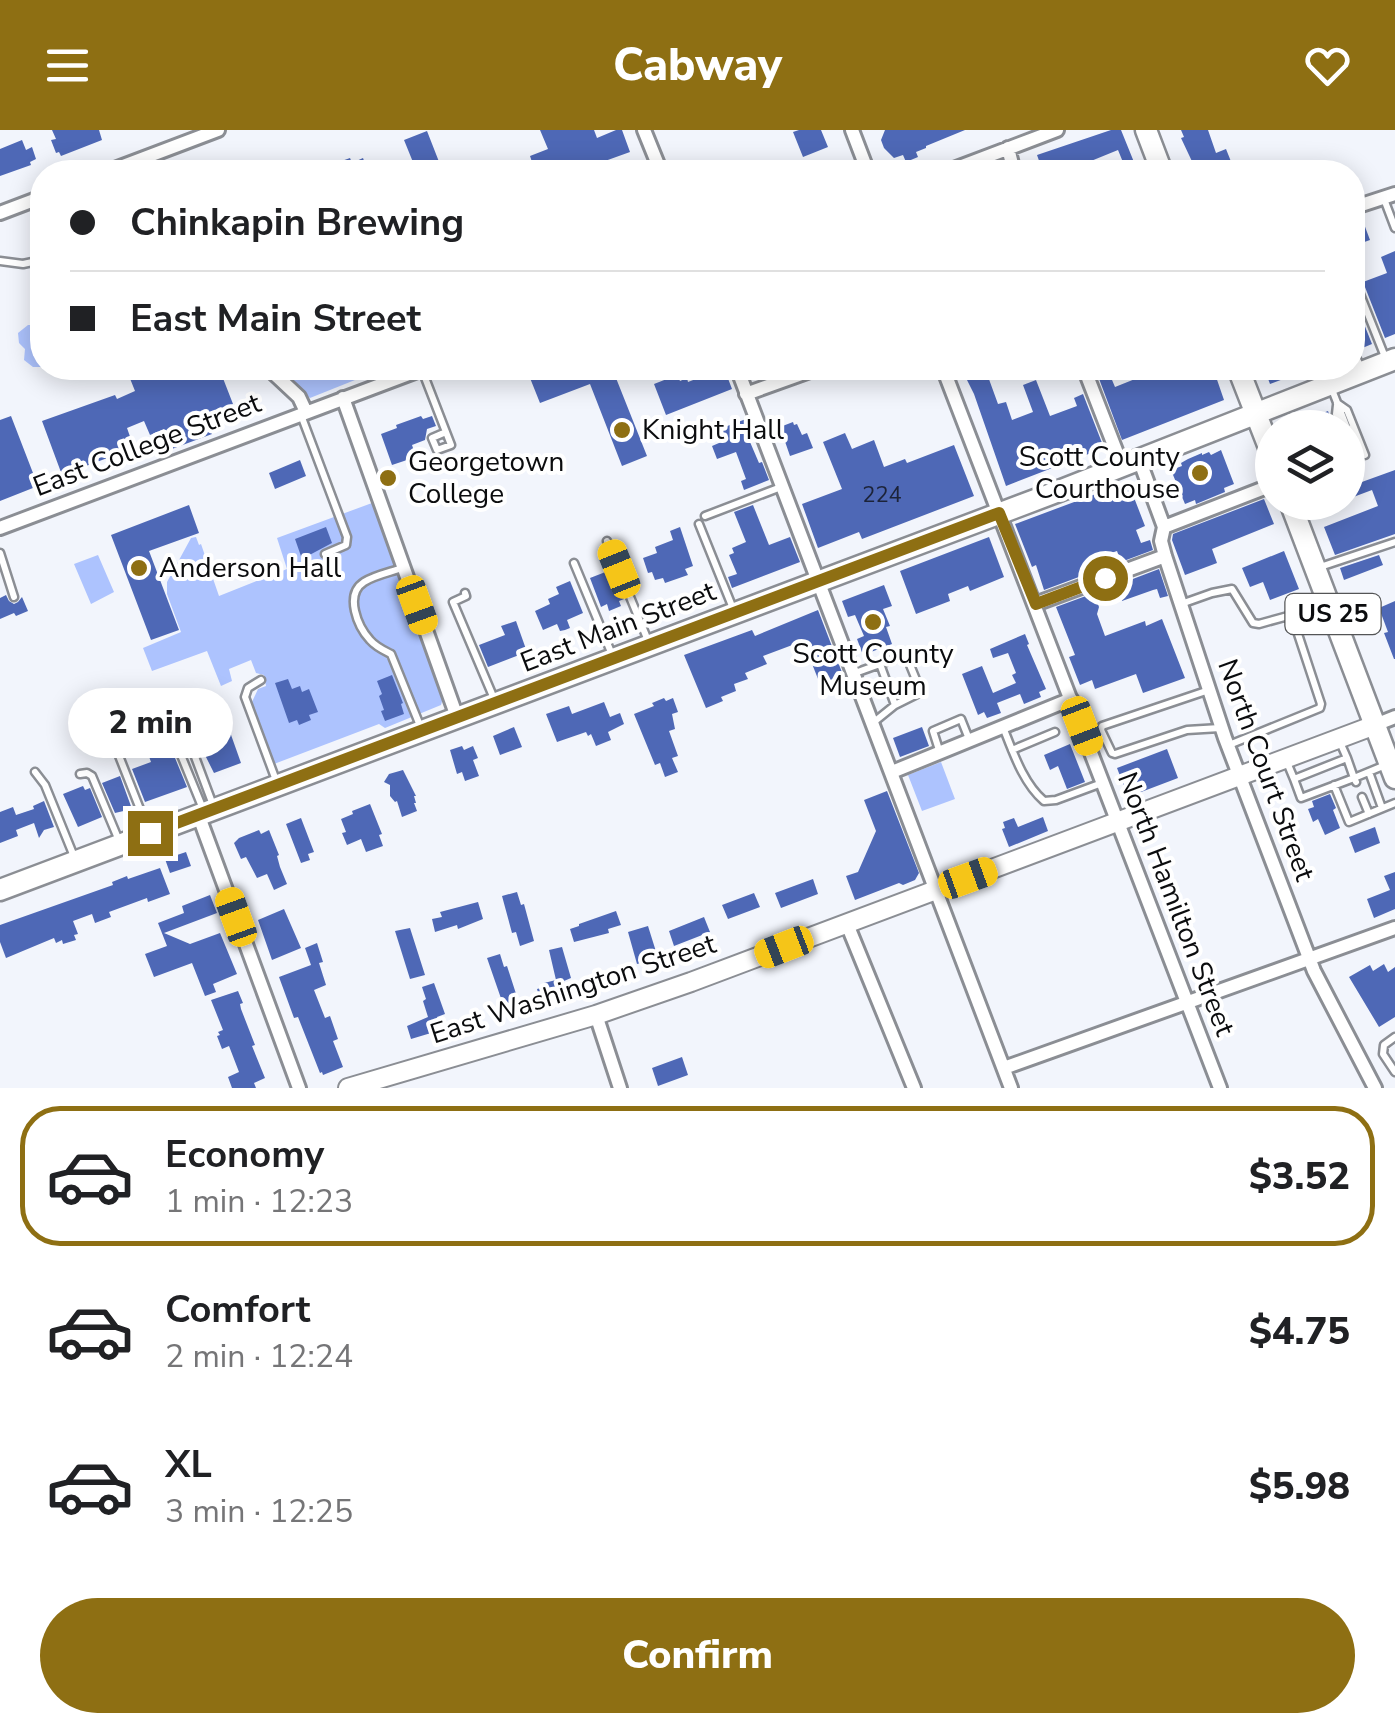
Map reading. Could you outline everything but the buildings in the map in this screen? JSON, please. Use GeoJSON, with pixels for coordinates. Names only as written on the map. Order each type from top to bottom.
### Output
{"type":"FeatureCollection","features":[{"type":"Feature","properties":{"kind":"main road"},"geometry":{"type":"LineString","coordinates":[[1146,130],[1157,160]]}},
{"type":"Feature","properties":{"kind":"main road","name":"East Main Street"},"geometry":{"type":"LineString","coordinates":[[1365,371],[1391,361]]}},
{"type":"Feature","properties":{"kind":"main road"},"geometry":{"type":"LineString","coordinates":[[1243,380],[1255,411]]}},
{"type":"Feature","properties":{"kind":"main road","name":"East Main Street"},"geometry":{"type":"LineString","coordinates":[[1272,410],[1334,394],[1352,380]]}},
{"type":"Feature","properties":{"kind":"main road","name":"East Main Street"},"geometry":{"type":"LineString","coordinates":[[0,890],[1255,414]]}},
{"type":"Feature","properties":{"kind":"main road","name":"US 25"},"geometry":{"type":"LineString","coordinates":[[1297,520],[1385,721],[1392,771]]}},
{"type":"Feature","properties":{"kind":"street"},"geometry":{"type":"LineString","coordinates":[[139,160],[218,130]]}},
{"type":"Feature","properties":{"kind":"street"},"geometry":{"type":"LineString","coordinates":[[644,130],[656,160]]}},
{"type":"Feature","properties":{"kind":"street"},"geometry":{"type":"LineString","coordinates":[[852,130],[863,160]]}},
{"type":"Feature","properties":{"kind":"street"},"geometry":{"type":"LineString","coordinates":[[977,160],[1056,130]]}},
{"type":"Feature","properties":{"kind":"street"},"geometry":{"type":"LineString","coordinates":[[1008,148],[1011,160]]}},
{"type":"Feature","properties":{"kind":"street"},"geometry":{"type":"LineString","coordinates":[[1365,204],[1389,196]]}},
{"type":"Feature","properties":{"kind":"street"},"geometry":{"type":"LineString","coordinates":[[0,213],[30,202]]}},
{"type":"Feature","properties":{"kind":"street"},"geometry":{"type":"LineString","coordinates":[[281,380],[299,397],[303,413]]}},
{"type":"Feature","properties":{"kind":"street"},"geometry":{"type":"LineString","coordinates":[[378,380],[380,384]]}},
{"type":"Feature","properties":{"kind":"street","name":"East College Street"},"geometry":{"type":"LineString","coordinates":[[0,528],[391,380]]}},
{"type":"Feature","properties":{"kind":"street"},"geometry":{"type":"LineString","coordinates":[[741,380],[1011,1088]]}},
{"type":"Feature","properties":{"kind":"street"},"geometry":{"type":"LineString","coordinates":[[746,394],[785,380]]}},
{"type":"Feature","properties":{"kind":"street","name":"North Hamilton Street"},"geometry":{"type":"LineString","coordinates":[[948,380],[1220,1088]]}},
{"type":"Feature","properties":{"kind":"street","name":"North Court Street"},"geometry":{"type":"LineString","coordinates":[[1090,380],[1164,527],[1165,556],[1228,745],[1309,959],[1375,1088]]}},
{"type":"Feature","properties":{"kind":"street"},"geometry":{"type":"LineString","coordinates":[[343,398],[457,717]]}},
{"type":"Feature","properties":{"kind":"street"},"geometry":{"type":"LineString","coordinates":[[1164,527],[1255,492]]}},
{"type":"Feature","properties":{"kind":"street"},"geometry":{"type":"LineString","coordinates":[[1036,604],[1165,556]]}},
{"type":"Feature","properties":{"kind":"street"},"geometry":{"type":"LineString","coordinates":[[892,772],[1071,698]]}},
{"type":"Feature","properties":{"kind":"street","name":"East Washington Street"},"geometry":{"type":"LineString","coordinates":[[348,1088],[691,982],[1385,721]]}},
{"type":"Feature","properties":{"kind":"street"},"geometry":{"type":"LineString","coordinates":[[205,812],[299,1088]]}},
{"type":"Feature","properties":{"kind":"street"},"geometry":{"type":"LineString","coordinates":[[847,924],[914,1088]]}},
{"type":"Feature","properties":{"kind":"street"},"geometry":{"type":"LineString","coordinates":[[1004,1068],[1395,928]]}},
{"type":"Feature","properties":{"kind":"street"},"geometry":{"type":"LineString","coordinates":[[596,1014],[620,1088]]}},
{"type":"Feature","properties":{"kind":"lane"},"geometry":{"type":"LineString","coordinates":[[1389,196],[1395,228]]}},
{"type":"Feature","properties":{"kind":"lane"},"geometry":{"type":"LineString","coordinates":[[0,261],[30,263]]}},
{"type":"Feature","properties":{"kind":"lane"},"geometry":{"type":"LineString","coordinates":[[1365,303],[1391,361]]}},
{"type":"Feature","properties":{"kind":"lane"},"geometry":{"type":"LineString","coordinates":[[427,380],[446,432]]}},
{"type":"Feature","properties":{"kind":"lane"},"geometry":{"type":"LineString","coordinates":[[1334,394],[1339,410]]}},
{"type":"Feature","properties":{"kind":"lane"},"geometry":{"type":"LineString","coordinates":[[1334,394],[1347,410]]}},
{"type":"Feature","properties":{"kind":"lane"},"geometry":{"type":"LineString","coordinates":[[303,413],[346,537],[346,545],[325,554]]}},
{"type":"Feature","properties":{"kind":"lane"},"geometry":{"type":"LineString","coordinates":[[705,516],[782,486]]}},
{"type":"Feature","properties":{"kind":"lane"},"geometry":{"type":"LineString","coordinates":[[699,524],[735,612]]}},
{"type":"Feature","properties":{"kind":"lane"},"geometry":{"type":"LineString","coordinates":[[607,541],[649,644]]}},
{"type":"Feature","properties":{"kind":"lane"},"geometry":{"type":"LineString","coordinates":[[1316,569],[1395,542]]}},
{"type":"Feature","properties":{"kind":"lane"},"geometry":{"type":"LineString","coordinates":[[0,554],[14,596]]}},
{"type":"Feature","properties":{"kind":"lane"},"geometry":{"type":"LineString","coordinates":[[574,563],[613,658]]}},
{"type":"Feature","properties":{"kind":"lane"},"geometry":{"type":"LineString","coordinates":[[404,567],[364,582],[356,590],[354,606],[368,638],[391,654],[422,730]]}},
{"type":"Feature","properties":{"kind":"lane"},"geometry":{"type":"LineString","coordinates":[[1181,604],[1232,589],[1253,623],[1288,616],[1296,628],[1320,708],[1228,745]]}},
{"type":"Feature","properties":{"kind":"lane"},"geometry":{"type":"LineString","coordinates":[[465,593],[453,602],[495,702]]}},
{"type":"Feature","properties":{"kind":"lane"},"geometry":{"type":"LineString","coordinates":[[854,674],[906,655],[920,692],[894,704],[873,723]]}},
{"type":"Feature","properties":{"kind":"lane"},"geometry":{"type":"LineString","coordinates":[[880,664],[894,704]]}},
{"type":"Feature","properties":{"kind":"lane"},"geometry":{"type":"LineString","coordinates":[[261,680],[248,688],[245,697],[278,784]]}},
{"type":"Feature","properties":{"kind":"lane"},"geometry":{"type":"LineString","coordinates":[[1209,690],[1102,726],[1101,730],[1115,754],[1187,730],[1222,728]]}},
{"type":"Feature","properties":{"kind":"lane"},"geometry":{"type":"LineString","coordinates":[[940,752],[932,731],[961,719],[970,740]]}},
{"type":"Feature","properties":{"kind":"lane"},"geometry":{"type":"LineString","coordinates":[[1003,727],[1035,794],[1044,801],[1103,782]]}},
{"type":"Feature","properties":{"kind":"lane"},"geometry":{"type":"LineString","coordinates":[[160,732],[170,728],[205,812]]}},
{"type":"Feature","properties":{"kind":"lane"},"geometry":{"type":"LineString","coordinates":[[205,812],[188,738],[214,728]]}},
{"type":"Feature","properties":{"kind":"lane"},"geometry":{"type":"LineString","coordinates":[[133,729],[112,738],[150,833]]}},
{"type":"Feature","properties":{"kind":"lane"},"geometry":{"type":"LineString","coordinates":[[1012,750],[1055,732]]}},
{"type":"Feature","properties":{"kind":"lane"},"geometry":{"type":"LineString","coordinates":[[1339,738],[1355,780]]}},
{"type":"Feature","properties":{"kind":"lane"},"geometry":{"type":"LineString","coordinates":[[1286,758],[1301,798],[1369,772],[1392,771]]}},
{"type":"Feature","properties":{"kind":"lane"},"geometry":{"type":"LineString","coordinates":[[1294,779],[1347,758]]}},
{"type":"Feature","properties":{"kind":"lane"},"geometry":{"type":"LineString","coordinates":[[35,772],[46,785],[75,860]]}},
{"type":"Feature","properties":{"kind":"lane"},"geometry":{"type":"LineString","coordinates":[[1369,772],[1382,808]]}},
{"type":"Feature","properties":{"kind":"lane"},"geometry":{"type":"LineString","coordinates":[[80,774],[92,776],[120,844]]}},
{"type":"Feature","properties":{"kind":"lane"},"geometry":{"type":"LineString","coordinates":[[1334,785],[1349,822],[1395,803]]}},
{"type":"Feature","properties":{"kind":"lane"},"geometry":{"type":"LineString","coordinates":[[1362,797],[1369,814]]}},
{"type":"Feature","properties":{"kind":"lane"},"geometry":{"type":"LineString","coordinates":[[1395,1038],[1384,1045],[1383,1054],[1395,1072]]}},
{"type":"Feature","properties":{"kind":"shaded area"},"geometry":{"type":"Polygon","coordinates":[[[30,325],[30,365],[24,360],[25,349],[19,343],[18,333],[30,325]]]}},
{"type":"Feature","properties":{"kind":"shaded area"},"geometry":{"type":"Polygon","coordinates":[[[288,380],[355,380],[310,398],[288,380]]]}},
{"type":"Feature","properties":{"kind":"shaded area"},"geometry":{"type":"Polygon","coordinates":[[[372,503],[443,698],[441,705],[385,728],[379,724],[274,764],[252,702],[258,689],[266,686],[264,675],[256,673],[251,660],[229,669],[232,681],[221,686],[207,651],[152,671],[143,648],[181,632],[167,594],[167,582],[191,538],[196,537],[201,544],[219,596],[287,569],[277,538],[372,503]]]}},
{"type":"Feature","properties":{"kind":"shaded area"},"geometry":{"type":"Polygon","coordinates":[[[98,555],[114,592],[91,604],[74,564],[98,555]]]}},
{"type":"Feature","properties":{"kind":"shaded area"},"geometry":{"type":"Polygon","coordinates":[[[941,762],[955,799],[922,811],[908,775],[941,762]]]}},
{"type":"Feature","properties":{"kind":"place","name":"Knight Hall"},"geometry":{"type":"Point","coordinates":[622,430]}},
{"type":"Feature","properties":{"kind":"place","name":"Scott County Courthouse"},"geometry":{"type":"Point","coordinates":[1200,473]}},
{"type":"Feature","properties":{"kind":"place","name":"Georgetown College"},"geometry":{"type":"Point","coordinates":[388,478]}},
{"type":"Feature","properties":{"kind":"place","name":"Anderson Hall"},"geometry":{"type":"Point","coordinates":[139,568]}},
{"type":"Feature","properties":{"kind":"place","name":"Scott County Museum"},"geometry":{"type":"Point","coordinates":[873,622]}},
{"type":"Feature","properties":{"kind":"route"},"geometry":{"type":"LineString","coordinates":[[150,833],[999,513],[1036,604],[1105,578]]}}]}
